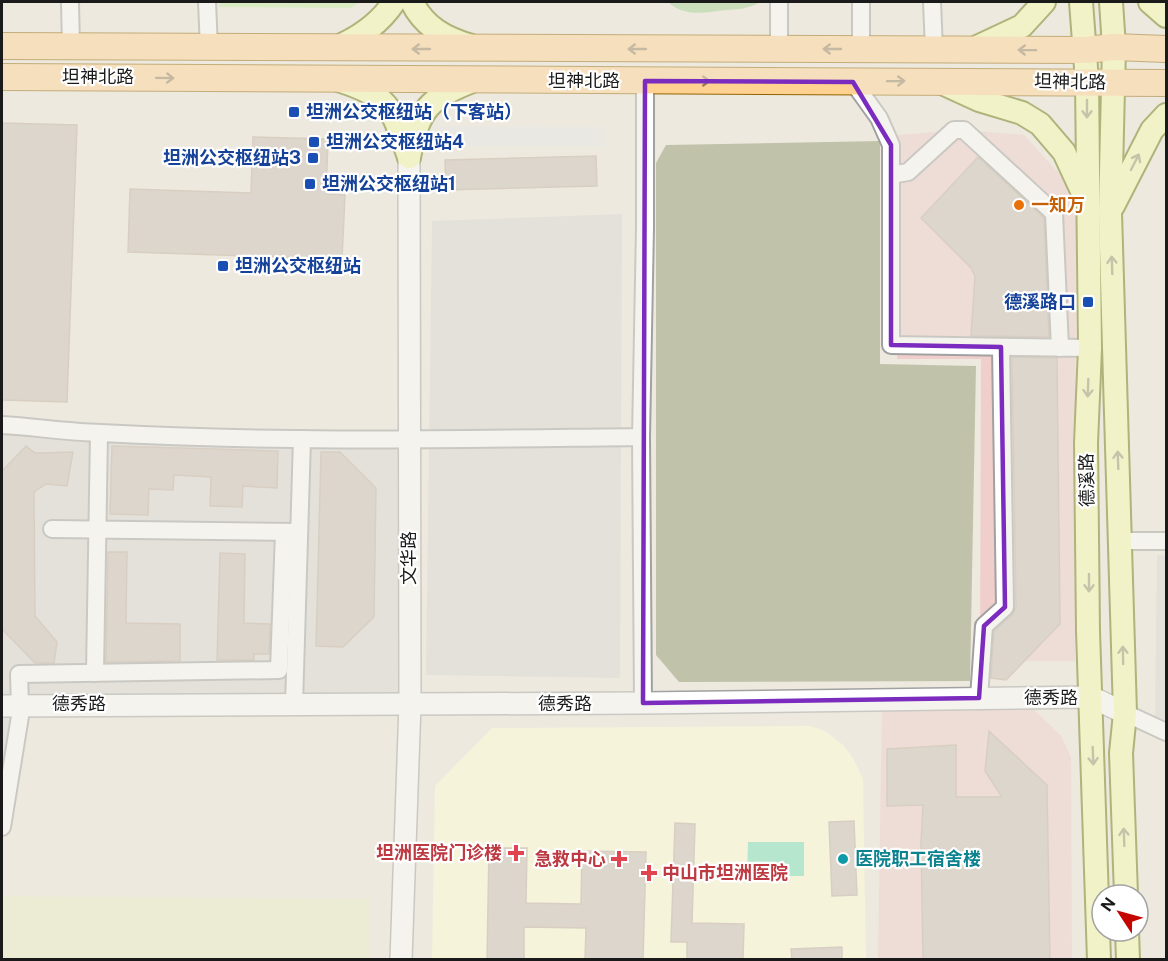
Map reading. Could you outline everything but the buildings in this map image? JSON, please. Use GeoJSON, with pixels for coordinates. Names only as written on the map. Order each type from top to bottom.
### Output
{"type":"FeatureCollection","features":[{"type":"Feature","properties":{"kind":"main road"},"geometry":{"type":"LineString","coordinates":[[334,49],[353,41],[370,28],[386,15],[394,2]]}},
{"type":"Feature","properties":{"kind":"main road"},"geometry":{"type":"LineString","coordinates":[[412,2],[418,14],[430,26],[455,41],[482,49]]}},
{"type":"Feature","properties":{"kind":"main road"},"geometry":{"type":"LineString","coordinates":[[973,49],[1022,26],[1044,2]]}},
{"type":"Feature","properties":{"kind":"main road","name":"德溪路"},"geometry":{"type":"LineString","coordinates":[[1081,2],[1099,213],[1121,541],[1125,713],[1121,753],[1126,883]]}},
{"type":"Feature","properties":{"kind":"main road","name":"德溪路"},"geometry":{"type":"LineString","coordinates":[[1099,960],[1088,631],[1086,443],[1099,213],[1113,83],[1111,2]]}},
{"type":"Feature","properties":{"kind":"main road"},"geometry":{"type":"LineString","coordinates":[[1150,2],[1167,16]]}},
{"type":"Feature","properties":{"kind":"main road","name":"坦神北路"},"geometry":{"type":"LineString","coordinates":[[2,46],[334,49],[1086,50],[1113,47],[1167,48]]}},
{"type":"Feature","properties":{"kind":"main road","name":"坦神北路"},"geometry":{"type":"LineString","coordinates":[[2,76],[336,80],[1167,83]]}},
{"type":"Feature","properties":{"kind":"main road"},"geometry":{"type":"LineString","coordinates":[[336,80],[358,86],[380,98],[389,106],[409,157]]}},
{"type":"Feature","properties":{"kind":"main road"},"geometry":{"type":"LineString","coordinates":[[409,157],[417,124],[430,103],[452,89],[475,80]]}},
{"type":"Feature","properties":{"kind":"main road"},"geometry":{"type":"LineString","coordinates":[[938,81],[979,100],[1022,113],[1040,124],[1064,153],[1083,192],[1099,213],[1152,130],[1167,115]]}},
{"type":"Feature","properties":{"kind":"main road"},"geometry":{"type":"LineString","coordinates":[[1127,943],[1128,960]]}},
{"type":"Feature","properties":{"kind":"street"},"geometry":{"type":"LineString","coordinates":[[70,2],[71,47]]}},
{"type":"Feature","properties":{"kind":"street"},"geometry":{"type":"LineString","coordinates":[[207,2],[209,48]]}},
{"type":"Feature","properties":{"kind":"street"},"geometry":{"type":"LineString","coordinates":[[779,2],[779,49]]}},
{"type":"Feature","properties":{"kind":"street"},"geometry":{"type":"LineString","coordinates":[[861,2],[861,49]]}},
{"type":"Feature","properties":{"kind":"street"},"geometry":{"type":"LineString","coordinates":[[933,2],[934,49]]}},
{"type":"Feature","properties":{"kind":"street"},"geometry":{"type":"LineString","coordinates":[[643,703],[641,437],[645,81]]}},
{"type":"Feature","properties":{"kind":"street"},"geometry":{"type":"LineString","coordinates":[[853,82],[879,118],[891,145],[891,345],[1090,348]]}},
{"type":"Feature","properties":{"kind":"street"},"geometry":{"type":"LineString","coordinates":[[891,176],[908,172],[954,130],[964,130],[1054,213],[1060,348]]}},
{"type":"Feature","properties":{"kind":"street","name":"文华路"},"geometry":{"type":"LineString","coordinates":[[401,960],[410,704],[409,157]]}},
{"type":"Feature","properties":{"kind":"street"},"geometry":{"type":"LineString","coordinates":[[979,698],[984,626],[1005,607],[1001,347]]}},
{"type":"Feature","properties":{"kind":"street"},"geometry":{"type":"LineString","coordinates":[[2,425],[99,433],[302,439],[641,437]]}},
{"type":"Feature","properties":{"kind":"street"},"geometry":{"type":"LineString","coordinates":[[95,673],[99,433]]}},
{"type":"Feature","properties":{"kind":"street"},"geometry":{"type":"LineString","coordinates":[[2,827],[19,674],[279,670],[302,439]]}},
{"type":"Feature","properties":{"kind":"street"},"geometry":{"type":"LineString","coordinates":[[52,529],[292,532]]}},
{"type":"Feature","properties":{"kind":"street"},"geometry":{"type":"LineString","coordinates":[[292,532],[294,705]]}},
{"type":"Feature","properties":{"kind":"street"},"geometry":{"type":"LineString","coordinates":[[1121,541],[1167,541]]}},
{"type":"Feature","properties":{"kind":"street","name":"德秀路"},"geometry":{"type":"LineString","coordinates":[[14,705],[643,703],[1091,697],[1125,713]]}},
{"type":"Feature","properties":{"kind":"street"},"geometry":{"type":"LineString","coordinates":[[1125,713],[1167,732]]}},
{"type":"Feature","properties":{"kind":"highlighted area"},"geometry":{"type":"Polygon","coordinates":[[[645,81],[853,82],[891,145],[891,345],[1001,347],[1005,607],[984,626],[979,698],[643,703],[645,81]]]}},
{"type":"Feature","properties":{"kind":"shaded area"},"geometry":{"type":"Polygon","coordinates":[[[440,126],[605,127],[605,146],[440,146],[440,126]]]}},
{"type":"Feature","properties":{"kind":"shaded area"},"geometry":{"type":"Polygon","coordinates":[[[964,130],[1024,135],[1076,192],[1075,661],[980,661],[981,359],[897,359],[897,135],[964,130]]]}},
{"type":"Feature","properties":{"kind":"shaded area"},"geometry":{"type":"Polygon","coordinates":[[[880,141],[880,364],[976,366],[970,681],[679,682],[656,655],[656,163],[666,145],[880,141]]]}},
{"type":"Feature","properties":{"kind":"shaded area"},"geometry":{"type":"Polygon","coordinates":[[[622,214],[620,678],[426,675],[432,221],[622,214]]]}},
{"type":"Feature","properties":{"kind":"shaded area"},"geometry":{"type":"Polygon","coordinates":[[[2,423],[409,440],[410,704],[22,706],[2,826],[2,423]]]}},
{"type":"Feature","properties":{"kind":"shaded area"},"geometry":{"type":"Polygon","coordinates":[[[1157,555],[1166,556],[1166,722],[1155,722],[1157,555]]]}},
{"type":"Feature","properties":{"kind":"shaded area"},"geometry":{"type":"Polygon","coordinates":[[[1022,698],[1061,736],[1071,757],[1072,959],[878,960],[882,700],[1022,698]]]}},
{"type":"Feature","properties":{"kind":"shaded area","name":"中山市坦洲医院"},"geometry":{"type":"Polygon","coordinates":[[[810,726],[825,731],[843,745],[853,758],[863,779],[866,959],[432,960],[435,786],[492,728],[810,726]]]}},
{"type":"Feature","properties":{"kind":"shaded area"},"geometry":{"type":"Polygon","coordinates":[[[2,896],[369,899],[369,959],[2,959],[2,896]]]}},
{"type":"Feature","properties":{"kind":"green space"},"geometry":{"type":"Polygon","coordinates":[[[220,2],[360,2],[351,8],[219,7],[220,2]]]}},
{"type":"Feature","properties":{"kind":"green space"},"geometry":{"type":"Polygon","coordinates":[[[668,2],[759,3],[743,8],[696,13],[682,10],[668,2]]]}},
{"type":"Feature","properties":{"kind":"green space"},"geometry":{"type":"Polygon","coordinates":[[[748,842],[804,842],[804,876],[747,876],[748,842]]]}},
{"type":"Feature","properties":{"kind":"place","name":"坦洲公交枢纽站（下客站）"},"geometry":{"type":"Point","coordinates":[294,112]}},
{"type":"Feature","properties":{"kind":"place","name":"坦洲公交枢纽站4"},"geometry":{"type":"Point","coordinates":[314,142]}},
{"type":"Feature","properties":{"kind":"place","name":"坦洲公交枢纽站3"},"geometry":{"type":"Point","coordinates":[313,158]}},
{"type":"Feature","properties":{"kind":"place","name":"坦洲公交枢纽站1"},"geometry":{"type":"Point","coordinates":[310,184]}},
{"type":"Feature","properties":{"kind":"place","name":"一知万"},"geometry":{"type":"Point","coordinates":[1019,205]}},
{"type":"Feature","properties":{"kind":"place","name":"坦洲公交枢纽站"},"geometry":{"type":"Point","coordinates":[223,266]}},
{"type":"Feature","properties":{"kind":"place","name":"德溪路口"},"geometry":{"type":"Point","coordinates":[1088,302]}},
{"type":"Feature","properties":{"kind":"place","name":"坦洲医院门诊楼"},"geometry":{"type":"Point","coordinates":[516,853]}},
{"type":"Feature","properties":{"kind":"place","name":"急救中心"},"geometry":{"type":"Point","coordinates":[619,859]}},
{"type":"Feature","properties":{"kind":"place","name":"医院职工宿舍楼"},"geometry":{"type":"Point","coordinates":[843,859]}},
{"type":"Feature","properties":{"kind":"place","name":"中山市坦洲医院"},"geometry":{"type":"Point","coordinates":[649,873]}}]}
